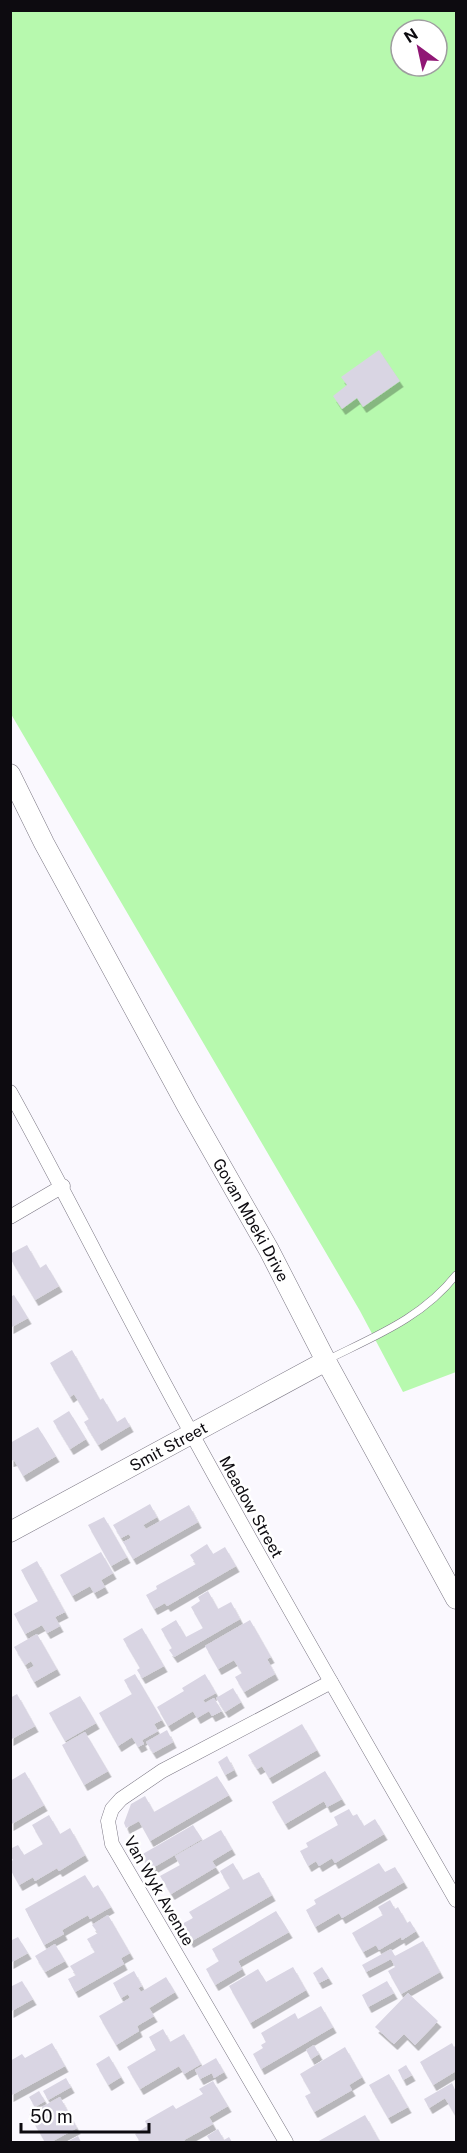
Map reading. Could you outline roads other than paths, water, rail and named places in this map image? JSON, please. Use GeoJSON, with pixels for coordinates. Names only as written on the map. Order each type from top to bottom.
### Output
{"type":"FeatureCollection","features":[{"type":"Feature","properties":{"kind":"main road","name":"Govan Mbeki Drive"},"geometry":{"type":"LineString","coordinates":[[10,774],[44,843],[187,1106],[269,1250],[326,1361],[456,1599]]}},
{"type":"Feature","properties":{"kind":"main road","name":"Govan Mbeki Drive"},"geometry":{"type":"LineString","coordinates":[[10,797],[44,843]]}},
{"type":"Feature","properties":{"kind":"main road","name":"Smit Street"},"geometry":{"type":"LineString","coordinates":[[10,1533],[326,1361]]}},
{"type":"Feature","properties":{"kind":"street","name":"Meadow Street"},"geometry":{"type":"LineString","coordinates":[[10,1092],[63,1186],[191,1434],[456,1900]]}},
{"type":"Feature","properties":{"kind":"street"},"geometry":{"type":"LineString","coordinates":[[10,1216],[63,1186]]}},
{"type":"Feature","properties":{"kind":"street","name":"Van Wyk Avenue"},"geometry":{"type":"LineString","coordinates":[[286,2142],[111,1844],[108,1821],[112,1809],[121,1799],[162,1772],[331,1682]]}},
{"type":"Feature","properties":{"kind":"lane"},"geometry":{"type":"LineString","coordinates":[[326,1361],[411,1317],[429,1305],[456,1275]]}}]}
